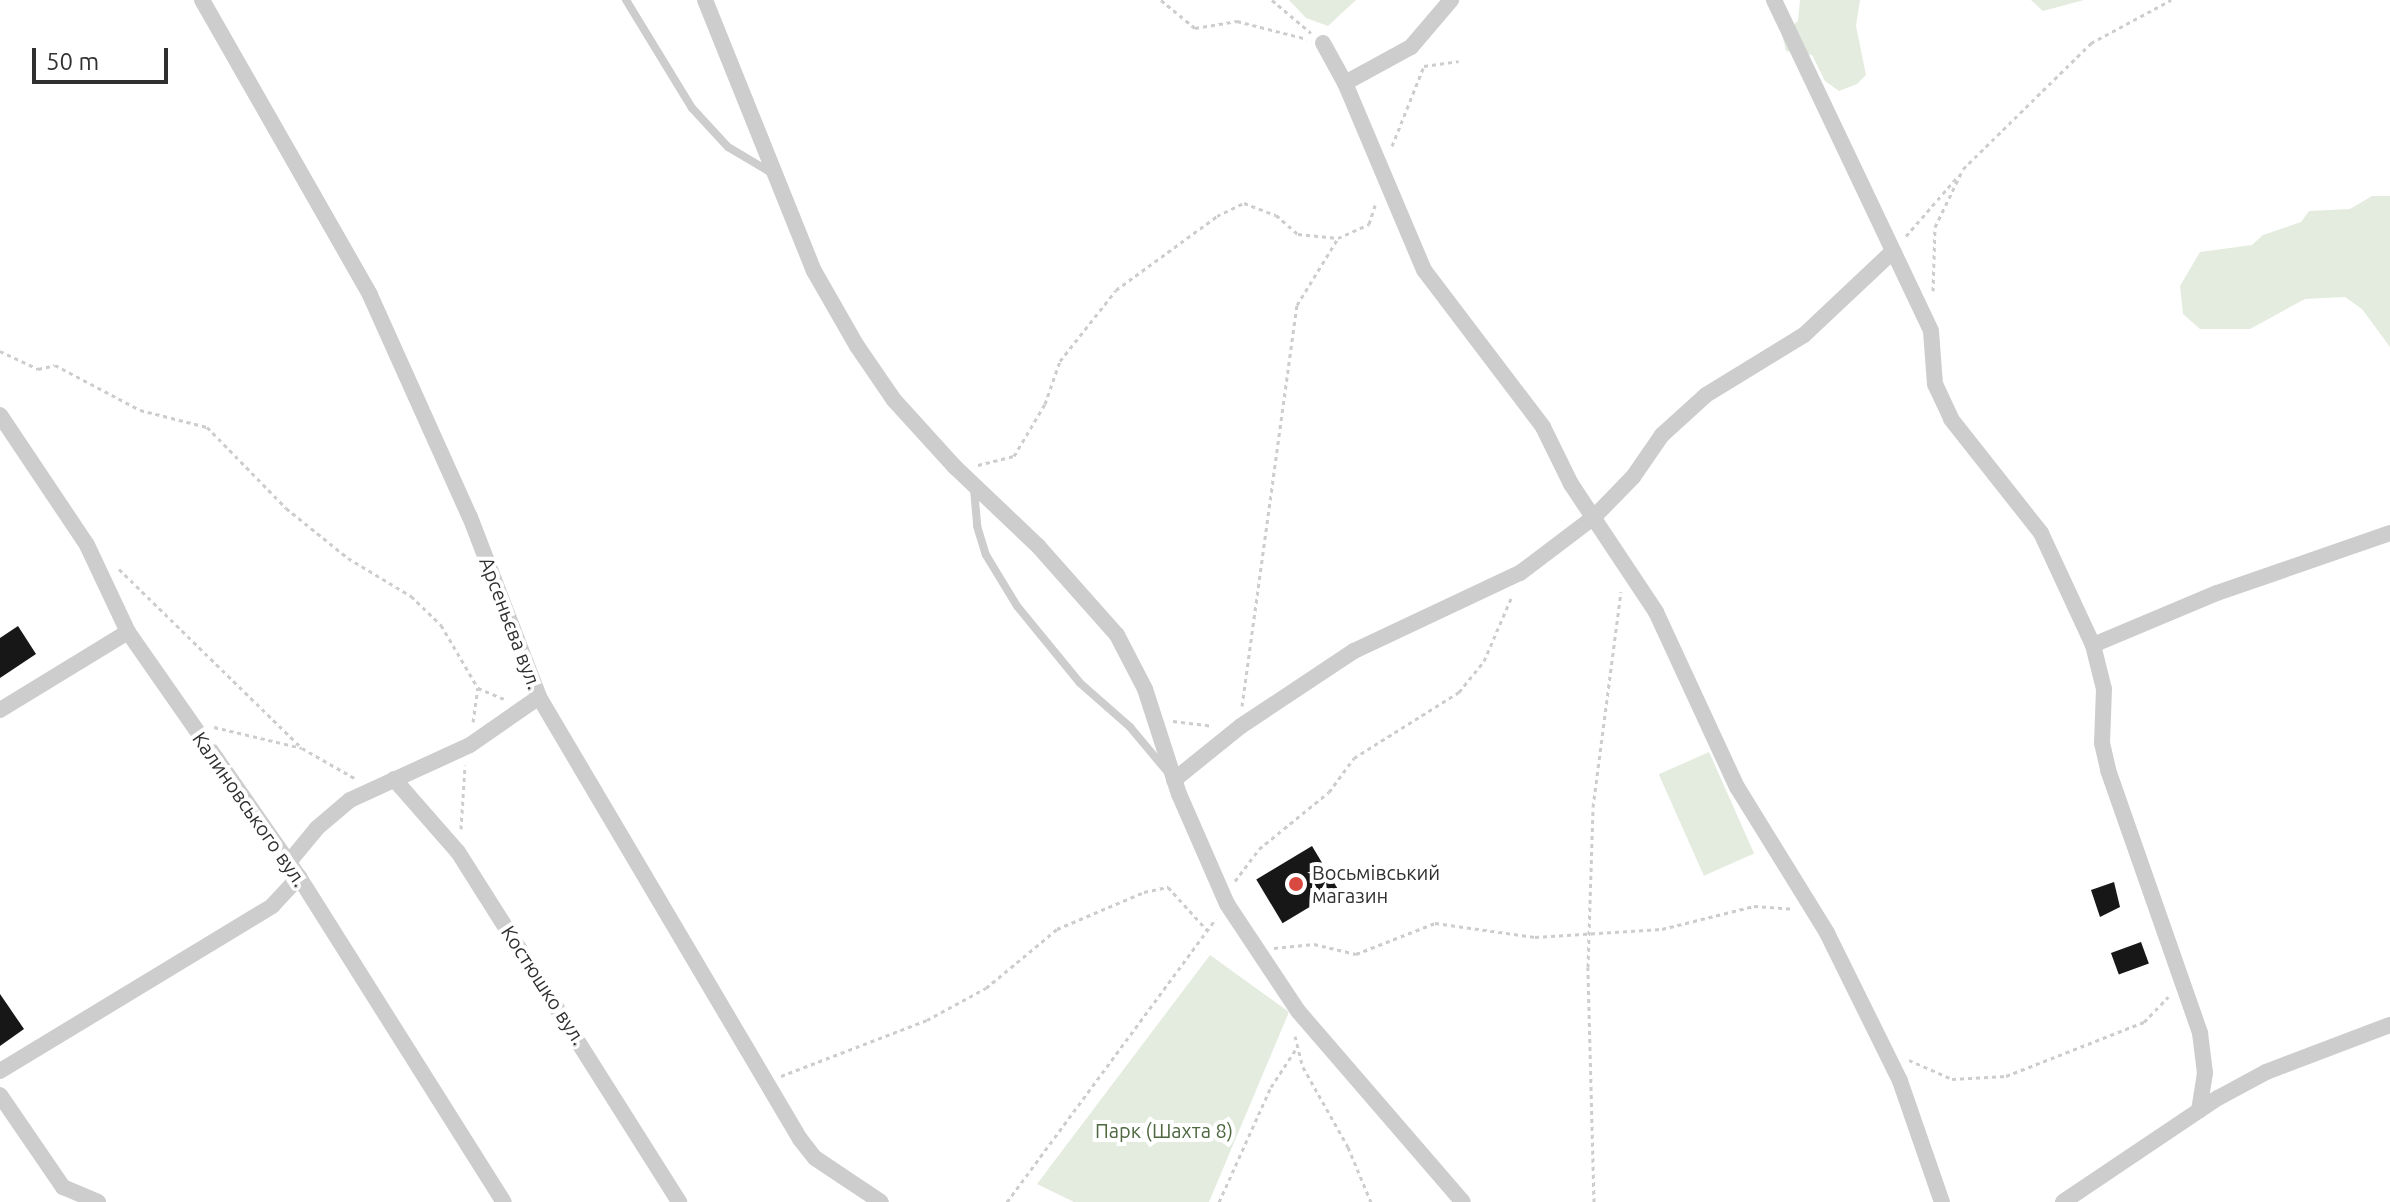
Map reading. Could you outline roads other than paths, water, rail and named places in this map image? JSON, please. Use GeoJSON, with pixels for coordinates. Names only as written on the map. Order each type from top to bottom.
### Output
{"type":"FeatureCollection","features":[{"type":"Feature","properties":{"kind":"street","name":"Арсеньєва вул."},"geometry":{"type":"LineString","coordinates":[[202,0],[370,295],[470,517],[539,697],[766,1082],[815,1158],[881,1202]]}},
{"type":"Feature","properties":{"kind":"street"},"geometry":{"type":"LineString","coordinates":[[705,0],[814,271],[857,346],[894,400],[974,489],[1038,546],[1117,635],[1153,714],[1174,780],[1226,900],[1298,1011],[1463,1202]]}},
{"type":"Feature","properties":{"kind":"street"},"geometry":{"type":"LineString","coordinates":[[1345,83],[1411,47],[1451,0]]}},
{"type":"Feature","properties":{"kind":"street"},"geometry":{"type":"LineString","coordinates":[[1774,0],[1931,331],[1935,384],[1951,419],[2041,533],[2093,645],[2104,689],[2102,743],[2108,770],[2182,978],[2204,1055],[2205,1091],[2199,1111]]}},
{"type":"Feature","properties":{"kind":"street"},"geometry":{"type":"LineString","coordinates":[[1323,43],[1345,83],[1424,270],[1543,427],[1571,484],[1656,612],[1737,787],[1814,911],[1884,1049],[1918,1127],[1942,1202]]}},
{"type":"Feature","properties":{"kind":"street"},"geometry":{"type":"LineString","coordinates":[[1174,780],[1241,726],[1354,651],[1520,573],[1594,517],[1633,477],[1662,435],[1706,395],[1804,335],[1893,251]]}},
{"type":"Feature","properties":{"kind":"street","name":"Калиновського вул."},"geometry":{"type":"LineString","coordinates":[[0,415],[87,545],[128,632],[187,721],[299,877],[504,1202]]}},
{"type":"Feature","properties":{"kind":"street"},"geometry":{"type":"LineString","coordinates":[[2093,645],[2217,593],[2390,533]]}},
{"type":"Feature","properties":{"kind":"street"},"geometry":{"type":"LineString","coordinates":[[0,710],[128,632]]}},
{"type":"Feature","properties":{"kind":"street"},"geometry":{"type":"LineString","coordinates":[[289,862],[317,828],[373,788],[470,745],[539,697]]}},
{"type":"Feature","properties":{"kind":"street","name":"Костюшко вул."},"geometry":{"type":"LineString","coordinates":[[394,779],[458,852],[679,1202]]}},
{"type":"Feature","properties":{"kind":"street"},"geometry":{"type":"LineString","coordinates":[[0,1071],[272,906],[299,877]]}},
{"type":"Feature","properties":{"kind":"street"},"geometry":{"type":"LineString","coordinates":[[2063,1202],[2199,1111],[2266,1072],[2390,1025]]}},
{"type":"Feature","properties":{"kind":"street"},"geometry":{"type":"LineString","coordinates":[[0,1095],[63,1187],[98,1202]]}},
{"type":"Feature","properties":{"kind":"lane"},"geometry":{"type":"LineString","coordinates":[[626,0],[692,108],[728,147],[775,174]]}},
{"type":"Feature","properties":{"kind":"lane"},"geometry":{"type":"LineString","coordinates":[[974,489],[977,526],[986,555],[1017,606],[1061,662],[1130,727],[1174,780]]}},
{"type":"Feature","properties":{"kind":"place","name":"Восьмівський магазин"},"geometry":{"type":"Point","coordinates":[1296,884]}},
{"type":"Feature","properties":{"kind":"park label","name":"Парк (Шахта 8)"},"geometry":{"type":"Point","coordinates":[1164,1130]}}]}
